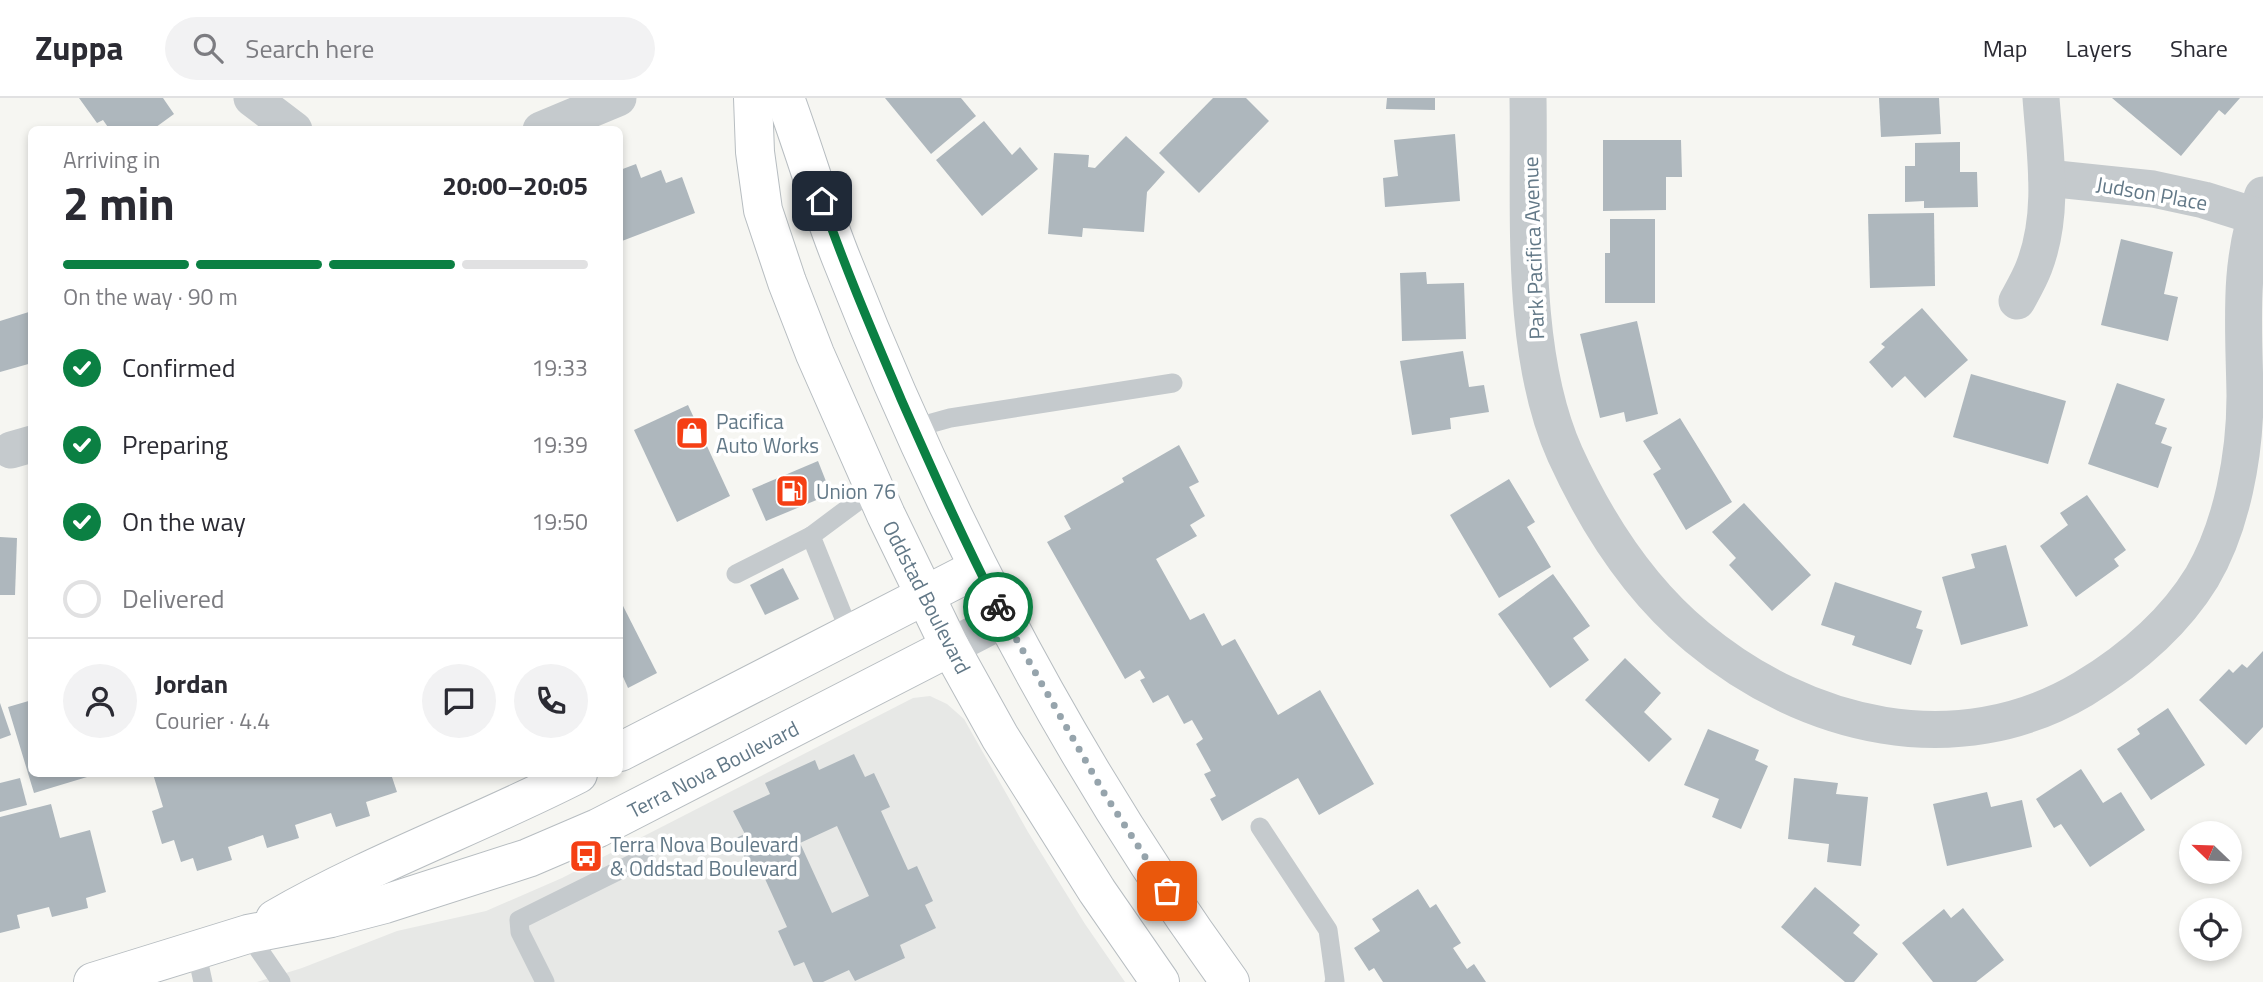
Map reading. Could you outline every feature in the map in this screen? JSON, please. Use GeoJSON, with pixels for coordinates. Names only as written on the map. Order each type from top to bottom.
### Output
{"type":"FeatureCollection","features":[{"type":"Feature","properties":{"kind":"street"},"geometry":{"type":"LineString","coordinates":[[252,98],[289,126]]}},
{"type":"Feature","properties":{"kind":"street"},"geometry":{"type":"LineString","coordinates":[[551,126],[618,98]]}},
{"type":"Feature","properties":{"kind":"street","name":"Oddstad Boulevard"},"geometry":{"type":"LineString","coordinates":[[753,98],[755,152],[764,211],[787,282],[815,354],[874,489],[950,647],[1000,737],[1050,819],[1160,982]]}},
{"type":"Feature","properties":{"kind":"street"},"geometry":{"type":"LineString","coordinates":[[785,98],[842,261],[978,568],[1004,619],[1104,793],[1230,982]]}},
{"type":"Feature","properties":{"kind":"street","name":"Park Pacifica Avenue"},"geometry":{"type":"LineString","coordinates":[[1528,98],[1530,272],[1534,331],[1545,391],[1564,450],[1595,513],[1624,556],[1658,598],[1696,637],[1741,669],[1790,696],[1845,717],[1902,729],[1959,730],[2010,721],[2063,700],[2113,671],[2163,627],[2202,577],[2252,462],[2245,400],[2242,318],[2244,271],[2259,205]]}},
{"type":"Feature","properties":{"kind":"street"},"geometry":{"type":"LineString","coordinates":[[2017,301],[2035,266],[2046,224],[2047,178],[2041,98]]}},
{"type":"Feature","properties":{"kind":"street","name":"Judson Place"},"geometry":{"type":"LineString","coordinates":[[2047,178],[2153,189],[2204,200],[2259,205]]}},
{"type":"Feature","properties":{"kind":"street"},"geometry":{"type":"LineString","coordinates":[[623,750],[978,568]]}},
{"type":"Feature","properties":{"kind":"street","name":"Terra Nova Boulevard"},"geometry":{"type":"LineString","coordinates":[[248,933],[331,918],[385,904],[528,858],[598,828],[1004,619]]}},
{"type":"Feature","properties":{"kind":"street","name":"Terra Nova Boulevard"},"geometry":{"type":"LineString","coordinates":[[93,982],[200,966],[248,933],[322,891],[572,777]]}},
{"type":"Feature","properties":{"kind":"lane"},"geometry":{"type":"LineString","coordinates":[[914,428],[950,418],[1173,383]]}},
{"type":"Feature","properties":{"kind":"lane"},"geometry":{"type":"LineString","coordinates":[[736,574],[810,536],[874,489]]}},
{"type":"Feature","properties":{"kind":"lane"},"geometry":{"type":"LineString","coordinates":[[810,536],[850,633]]}},
{"type":"Feature","properties":{"kind":"lane"},"geometry":{"type":"LineString","coordinates":[[1260,827],[1328,930],[1334,982]]}},
{"type":"Feature","properties":{"kind":"lane"},"geometry":{"type":"LineString","coordinates":[[545,982],[520,932],[519,920],[644,858]]}},
{"type":"Feature","properties":{"kind":"lane"},"geometry":{"type":"LineString","coordinates":[[248,933],[281,982]]}},
{"type":"Feature","properties":{"kind":"shaded area"},"geometry":{"type":"Polygon","coordinates":[[[930,696],[947,704],[964,719],[1028,832],[1125,982],[257,982],[302,968],[397,931],[486,911],[562,878],[913,698],[930,696]]]}},
{"type":"Feature","properties":{"kind":"building"},"geometry":{"type":"Polygon","coordinates":[[[79,98],[163,98],[174,114],[158,126],[107,126],[103,120],[97,123],[79,98]]]}},
{"type":"Feature","properties":{"kind":"building"},"geometry":{"type":"Polygon","coordinates":[[[885,98],[961,98],[976,116],[931,154],[885,98]]]}},
{"type":"Feature","properties":{"kind":"building"},"geometry":{"type":"Polygon","coordinates":[[[1213,98],[1246,98],[1269,121],[1199,193],[1159,153],[1213,98]]]}},
{"type":"Feature","properties":{"kind":"building"},"geometry":{"type":"Polygon","coordinates":[[[1387,98],[1435,98],[1435,110],[1386,109],[1387,98]]]}},
{"type":"Feature","properties":{"kind":"building"},"geometry":{"type":"Polygon","coordinates":[[[1879,98],[1939,98],[1941,134],[1881,137],[1879,98]]]}},
{"type":"Feature","properties":{"kind":"building"},"geometry":{"type":"Polygon","coordinates":[[[2112,98],[2240,98],[2225,115],[2219,110],[2181,156],[2112,98]]]}},
{"type":"Feature","properties":{"kind":"building"},"geometry":{"type":"Polygon","coordinates":[[[984,121],[1012,155],[1020,147],[1038,169],[982,216],[936,160],[984,121]]]}},
{"type":"Feature","properties":{"kind":"building"},"geometry":{"type":"Polygon","coordinates":[[[1455,134],[1460,201],[1385,207],[1383,178],[1398,176],[1394,140],[1455,134]]]}},
{"type":"Feature","properties":{"kind":"building"},"geometry":{"type":"Polygon","coordinates":[[[1126,136],[1165,172],[1147,192],[1144,232],[1083,228],[1082,237],[1048,234],[1054,153],[1089,155],[1088,167],[1095,168],[1126,136]]]}},
{"type":"Feature","properties":{"kind":"building"},"geometry":{"type":"Polygon","coordinates":[[[1603,140],[1681,140],[1682,177],[1666,177],[1666,210],[1603,211],[1603,140]]]}},
{"type":"Feature","properties":{"kind":"building"},"geometry":{"type":"Polygon","coordinates":[[[1960,142],[1960,172],[1977,172],[1978,207],[1924,208],[1924,201],[1905,202],[1905,166],[1915,166],[1915,143],[1960,142]]]}},
{"type":"Feature","properties":{"kind":"building"},"geometry":{"type":"Polygon","coordinates":[[[636,164],[641,178],[661,170],[666,183],[682,177],[695,213],[623,241],[623,169],[636,164]]]}},
{"type":"Feature","properties":{"kind":"building"},"geometry":{"type":"Polygon","coordinates":[[[1934,213],[1935,286],[1870,288],[1868,214],[1934,213]]]}},
{"type":"Feature","properties":{"kind":"building"},"geometry":{"type":"Polygon","coordinates":[[[1610,219],[1655,219],[1655,303],[1605,303],[1605,253],[1610,253],[1610,219]]]}},
{"type":"Feature","properties":{"kind":"building"},"geometry":{"type":"Polygon","coordinates":[[[2121,239],[2173,252],[2164,294],[2178,297],[2168,341],[2101,325],[2121,239]]]}},
{"type":"Feature","properties":{"kind":"building"},"geometry":{"type":"Polygon","coordinates":[[[1426,272],[1427,284],[1464,283],[1466,339],[1402,341],[1400,273],[1426,272]]]}},
{"type":"Feature","properties":{"kind":"building"},"geometry":{"type":"Polygon","coordinates":[[[1922,308],[1968,360],[1925,398],[1905,376],[1892,388],[1869,362],[1885,347],[1881,344],[1922,308]]]}},
{"type":"Feature","properties":{"kind":"building"},"geometry":{"type":"Polygon","coordinates":[[[28,312],[28,364],[0,372],[0,321],[28,312]]]}},
{"type":"Feature","properties":{"kind":"building"},"geometry":{"type":"Polygon","coordinates":[[[1637,321],[1658,414],[1626,422],[1624,412],[1600,418],[1580,334],[1637,321]]]}},
{"type":"Feature","properties":{"kind":"building"},"geometry":{"type":"Polygon","coordinates":[[[1463,351],[1469,387],[1484,385],[1489,412],[1450,418],[1451,429],[1412,435],[1400,361],[1463,351]]]}},
{"type":"Feature","properties":{"kind":"building"},"geometry":{"type":"Polygon","coordinates":[[[1971,374],[2066,401],[2048,464],[1953,437],[1971,374]]]}},
{"type":"Feature","properties":{"kind":"building"},"geometry":{"type":"Polygon","coordinates":[[[2117,383],[2165,399],[2155,424],[2167,428],[2161,443],[2172,447],[2158,488],[2088,464],[2117,383]]]}},
{"type":"Feature","properties":{"kind":"building"},"geometry":{"type":"Polygon","coordinates":[[[688,405],[730,496],[677,522],[634,430],[688,405]]]}},
{"type":"Feature","properties":{"kind":"building"},"geometry":{"type":"Polygon","coordinates":[[[1680,418],[1732,502],[1686,530],[1653,474],[1661,469],[1643,441],[1680,418]]]}},
{"type":"Feature","properties":{"kind":"building"},"geometry":{"type":"Polygon","coordinates":[[[1179,445],[1199,482],[1189,487],[1205,516],[1190,525],[1197,536],[1156,559],[1190,620],[1204,613],[1222,646],[1235,639],[1278,715],[1320,690],[1374,784],[1319,815],[1298,778],[1222,821],[1210,799],[1216,796],[1204,774],[1211,771],[1196,744],[1203,739],[1192,720],[1184,724],[1168,695],[1153,703],[1140,680],[1145,678],[1140,670],[1125,679],[1047,542],[1071,529],[1064,516],[1124,482],[1122,478],[1179,445]]]}},
{"type":"Feature","properties":{"kind":"building","name":"Union 76"},"geometry":{"type":"Polygon","coordinates":[[[818,461],[831,494],[766,521],[752,489],[818,461]]]}},
{"type":"Feature","properties":{"kind":"building"},"geometry":{"type":"Polygon","coordinates":[[[1509,479],[1535,522],[1527,527],[1551,567],[1499,598],[1450,515],[1509,479]]]}},
{"type":"Feature","properties":{"kind":"building"},"geometry":{"type":"Polygon","coordinates":[[[2087,495],[2126,550],[2114,559],[2119,566],[2076,597],[2040,546],[2068,525],[2060,513],[2087,495]]]}},
{"type":"Feature","properties":{"kind":"building"},"geometry":{"type":"Polygon","coordinates":[[[1744,503],[1811,575],[1772,611],[1729,565],[1736,558],[1712,532],[1744,503]]]}},
{"type":"Feature","properties":{"kind":"building"},"geometry":{"type":"Polygon","coordinates":[[[0,537],[17,538],[15,595],[0,595],[0,537]]]}},
{"type":"Feature","properties":{"kind":"building"},"geometry":{"type":"Polygon","coordinates":[[[2006,545],[2028,626],[1961,645],[1942,577],[1975,568],[1971,554],[2006,545]]]}},
{"type":"Feature","properties":{"kind":"building"},"geometry":{"type":"Polygon","coordinates":[[[783,568],[799,599],[765,615],[750,585],[783,568]]]}},
{"type":"Feature","properties":{"kind":"building"},"geometry":{"type":"Polygon","coordinates":[[[1553,574],[1590,626],[1573,638],[1589,660],[1550,688],[1498,614],[1553,574]]]}},
{"type":"Feature","properties":{"kind":"building"},"geometry":{"type":"Polygon","coordinates":[[[1835,582],[1922,611],[1916,628],[1923,630],[1911,665],[1852,645],[1855,636],[1821,625],[1835,582]]]}},
{"type":"Feature","properties":{"kind":"building"},"geometry":{"type":"Polygon","coordinates":[[[623,606],[657,673],[628,688],[623,677],[623,606]]]}},
{"type":"Feature","properties":{"kind":"building"},"geometry":{"type":"Polygon","coordinates":[[[2263,651],[2263,727],[2246,745],[2199,700],[2229,669],[2233,673],[2242,664],[2247,668],[2263,651]]]}},
{"type":"Feature","properties":{"kind":"building"},"geometry":{"type":"Polygon","coordinates":[[[1625,658],[1661,693],[1644,712],[1672,739],[1649,762],[1585,700],[1625,658]]]}},
{"type":"Feature","properties":{"kind":"building"},"geometry":{"type":"Polygon","coordinates":[[[28,701],[28,773],[8,707],[28,701]]]}},
{"type":"Feature","properties":{"kind":"building"},"geometry":{"type":"Polygon","coordinates":[[[0,703],[11,735],[0,739],[0,703]]]}},
{"type":"Feature","properties":{"kind":"building"},"geometry":{"type":"Polygon","coordinates":[[[2168,708],[2205,765],[2151,800],[2117,749],[2140,734],[2137,729],[2168,708]]]}},
{"type":"Feature","properties":{"kind":"building"},"geometry":{"type":"Polygon","coordinates":[[[1708,729],[1759,750],[1755,760],[1768,766],[1741,829],[1712,817],[1719,799],[1684,785],[1708,729]]]}},
{"type":"Feature","properties":{"kind":"building"},"geometry":{"type":"Polygon","coordinates":[[[854,754],[865,777],[874,773],[890,807],[881,811],[908,870],[917,866],[933,901],[925,905],[936,928],[900,945],[905,958],[855,981],[849,970],[823,982],[813,982],[804,962],[794,966],[778,931],[787,927],[760,868],[751,872],[736,838],[745,834],[733,811],[770,794],[765,783],[815,760],[819,770],[854,754]],[[837,826],[800,843],[832,913],[869,896],[837,826]]]}},
{"type":"Feature","properties":{"kind":"building"},"geometry":{"type":"Polygon","coordinates":[[[2081,769],[2103,803],[2121,792],[2145,830],[2090,867],[2061,824],[2054,828],[2036,799],[2081,769]]]}},
{"type":"Feature","properties":{"kind":"building"},"geometry":{"type":"Polygon","coordinates":[[[29,777],[87,777],[34,793],[29,777]]]}},
{"type":"Feature","properties":{"kind":"building"},"geometry":{"type":"Polygon","coordinates":[[[154,777],[392,777],[397,792],[366,802],[370,816],[336,827],[331,813],[295,825],[299,838],[267,848],[263,835],[228,847],[232,860],[197,871],[193,858],[181,862],[174,840],[162,844],[152,811],[163,807],[154,777]]]}},
{"type":"Feature","properties":{"kind":"building"},"geometry":{"type":"Polygon","coordinates":[[[20,778],[27,805],[0,812],[0,783],[20,778]]]}},
{"type":"Feature","properties":{"kind":"building"},"geometry":{"type":"Polygon","coordinates":[[[1794,778],[1838,783],[1836,794],[1868,797],[1861,866],[1827,862],[1829,844],[1788,839],[1794,778]]]}},
{"type":"Feature","properties":{"kind":"building"},"geometry":{"type":"Polygon","coordinates":[[[1987,792],[1991,807],[2022,800],[2032,847],[1947,866],[1933,804],[1987,792]]]}},
{"type":"Feature","properties":{"kind":"building"},"geometry":{"type":"Polygon","coordinates":[[[51,804],[60,838],[90,830],[106,892],[86,898],[88,908],[52,917],[49,907],[17,915],[20,928],[0,933],[0,817],[51,804]]]}},
{"type":"Feature","properties":{"kind":"building"},"geometry":{"type":"Polygon","coordinates":[[[1815,887],[1860,925],[1853,933],[1878,954],[1854,982],[1845,982],[1781,927],[1815,887]]]}},
{"type":"Feature","properties":{"kind":"building"},"geometry":{"type":"Polygon","coordinates":[[[1418,889],[1430,908],[1436,904],[1461,943],[1453,948],[1467,969],[1474,964],[1486,982],[1383,982],[1374,968],[1369,971],[1354,948],[1380,931],[1372,919],[1418,889]]]}},
{"type":"Feature","properties":{"kind":"building"},"geometry":{"type":"Polygon","coordinates":[[[1963,908],[2004,960],[1976,982],[1933,982],[1902,943],[1944,909],[1951,918],[1963,908]]]}},
{"type":"Feature","properties":{"kind":"way so far"},"geometry":{"type":"LineString","coordinates":[[998,607],[1104,793],[1167,891]]}},
{"type":"Feature","properties":{"kind":"place","name":"Pacifica Auto Works"},"geometry":{"type":"Point","coordinates":[692,433]}},
{"type":"Feature","properties":{"kind":"place","name":"Union 76"},"geometry":{"type":"Point","coordinates":[792,491]}},
{"type":"Feature","properties":{"kind":"place","name":"Terra Nova Boulevard & Oddstad Boulevard"},"geometry":{"type":"Point","coordinates":[586,856]}},
{"type":"Feature","properties":{"kind":"route"},"geometry":{"type":"LineString","coordinates":[[822,201],[842,261],[880,350],[941,490],[998,607]]}}]}
